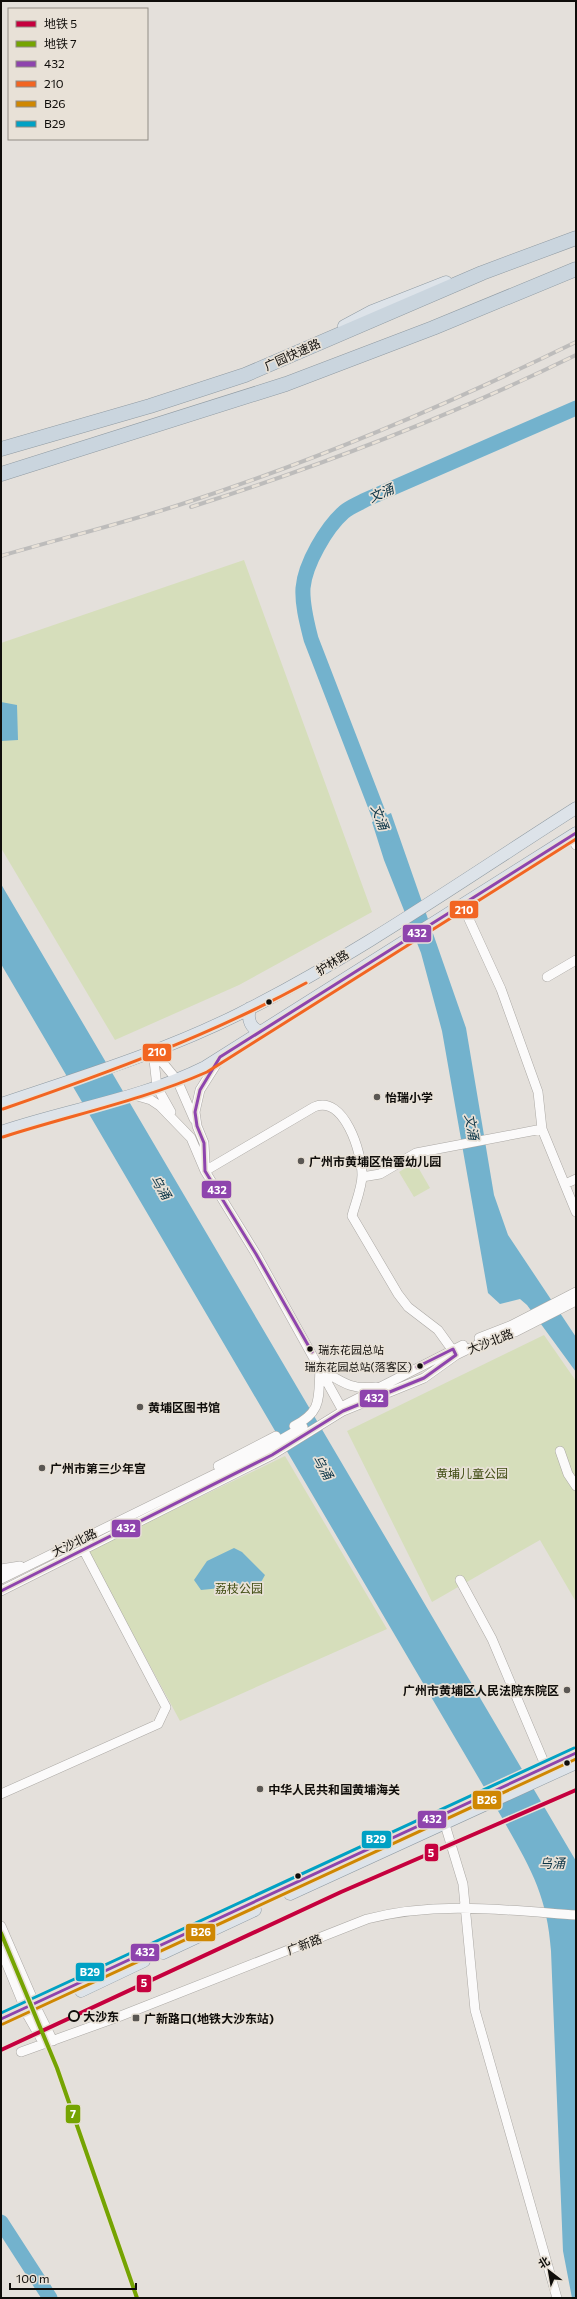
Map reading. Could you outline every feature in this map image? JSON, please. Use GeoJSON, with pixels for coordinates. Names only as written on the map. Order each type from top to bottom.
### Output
{"type":"FeatureCollection","features":[{"type":"Feature","properties":{"kind":"highway","name":"广园快速路"},"geometry":{"type":"LineString","coordinates":[[1,449],[150,406],[245,375],[482,273],[576,238]]}},
{"type":"Feature","properties":{"kind":"highway","name":"广园快速路"},"geometry":{"type":"LineString","coordinates":[[1,474],[286,384],[433,328],[576,269]]}},
{"type":"Feature","properties":{"kind":"main road"},"geometry":{"type":"LineString","coordinates":[[292,355],[372,311],[576,232]]}},
{"type":"Feature","properties":{"kind":"main road","name":"护林路"},"geometry":{"type":"LineString","coordinates":[[1,1104],[153,1051],[250,1008],[309,977],[576,808]]}},
{"type":"Feature","properties":{"kind":"main road","name":"护林路"},"geometry":{"type":"LineString","coordinates":[[1,1132],[44,1118],[132,1095],[177,1080],[262,1032],[462,904],[574,838]]}},
{"type":"Feature","properties":{"kind":"main road"},"geometry":{"type":"LineString","coordinates":[[250,1008],[249,1020],[251,1025],[257,1031],[262,1032]]}},
{"type":"Feature","properties":{"kind":"main road"},"geometry":{"type":"LineString","coordinates":[[534,1778],[546,1768],[576,1753]]}},
{"type":"Feature","properties":{"kind":"main road"},"geometry":{"type":"LineString","coordinates":[[1,2028],[31,2010],[443,1819],[534,1778],[576,1763]]}},
{"type":"Feature","properties":{"kind":"main road"},"geometry":{"type":"LineString","coordinates":[[1,2019],[31,2010]]}},
{"type":"Feature","properties":{"kind":"street"},"geometry":{"type":"LineString","coordinates":[[462,904],[501,989],[538,1092],[542,1129],[576,1212]]}},
{"type":"Feature","properties":{"kind":"street"},"geometry":{"type":"LineString","coordinates":[[547,977],[576,960]]}},
{"type":"Feature","properties":{"kind":"street"},"geometry":{"type":"LineString","coordinates":[[153,1051],[177,1080],[197,1126],[204,1143],[205,1171]]}},
{"type":"Feature","properties":{"kind":"street"},"geometry":{"type":"LineString","coordinates":[[153,1051],[157,1087],[178,1123]]}},
{"type":"Feature","properties":{"kind":"street"},"geometry":{"type":"LineString","coordinates":[[197,1126],[195,1112],[200,1090],[220,1057]]}},
{"type":"Feature","properties":{"kind":"street"},"geometry":{"type":"LineString","coordinates":[[132,1095],[151,1100],[160,1106],[192,1138],[205,1171],[256,1254],[342,1409]]}},
{"type":"Feature","properties":{"kind":"street"},"geometry":{"type":"LineString","coordinates":[[205,1171],[322,1104],[328,1105],[337,1110],[355,1138],[360,1152],[362,1177],[352,1216],[398,1294],[408,1306],[438,1330],[455,1352]]}},
{"type":"Feature","properties":{"kind":"street"},"geometry":{"type":"LineString","coordinates":[[362,1177],[380,1174],[416,1153],[498,1139],[542,1129]]}},
{"type":"Feature","properties":{"kind":"street"},"geometry":{"type":"LineString","coordinates":[[565,1184],[576,1179]]}},
{"type":"Feature","properties":{"kind":"street","name":"大沙北路"},"geometry":{"type":"LineString","coordinates":[[1,1591],[272,1455],[294,1439],[382,1386],[455,1352],[484,1336],[512,1325],[576,1292]]}},
{"type":"Feature","properties":{"kind":"street","name":"大沙北路"},"geometry":{"type":"LineString","coordinates":[[342,1409],[424,1378],[455,1352],[515,1332],[576,1301]]}},
{"type":"Feature","properties":{"kind":"street"},"geometry":{"type":"LineString","coordinates":[[320,1369],[350,1386],[358,1388],[382,1386]]}},
{"type":"Feature","properties":{"kind":"street"},"geometry":{"type":"LineString","coordinates":[[274,1440],[313,1414],[318,1401],[320,1369]]}},
{"type":"Feature","properties":{"kind":"street","name":"大沙北路"},"geometry":{"type":"LineString","coordinates":[[1,1579],[174,1493],[195,1478],[274,1440],[326,1419]]}},
{"type":"Feature","properties":{"kind":"street"},"geometry":{"type":"LineString","coordinates":[[560,1451],[568,1474],[576,1486]]}},
{"type":"Feature","properties":{"kind":"street"},"geometry":{"type":"LineString","coordinates":[[1,1794],[158,1724],[166,1707],[83,1549]]}},
{"type":"Feature","properties":{"kind":"street"},"geometry":{"type":"LineString","coordinates":[[1,1569],[29,1564]]}},
{"type":"Feature","properties":{"kind":"street"},"geometry":{"type":"LineString","coordinates":[[460,1580],[492,1639],[546,1768]]}},
{"type":"Feature","properties":{"kind":"street"},"geometry":{"type":"LineString","coordinates":[[443,1819],[463,1884],[466,1909],[466,1932],[475,2010],[557,2298]]}},
{"type":"Feature","properties":{"kind":"street","name":"广新路"},"geometry":{"type":"LineString","coordinates":[[21,2052],[367,1920],[402,1911],[505,1908],[532,1912],[576,1915]]}},
{"type":"Feature","properties":{"kind":"street"},"geometry":{"type":"LineString","coordinates":[[1,1926],[31,2010]]}},
{"type":"Feature","properties":{"kind":"street"},"geometry":{"type":"LineString","coordinates":[[1,1950],[49,2042]]}},
{"type":"Feature","properties":{"kind":"green space"},"geometry":{"type":"Polygon","coordinates":[[[244,560],[372,912],[239,985],[115,1040],[1,848],[1,643],[244,560]]]}},
{"type":"Feature","properties":{"kind":"green space"},"geometry":{"type":"Polygon","coordinates":[[[415,1162],[430,1188],[414,1197],[399,1172],[415,1162]]]}},
{"type":"Feature","properties":{"kind":"green space","name":"黄埔儿童公园"},"geometry":{"type":"Polygon","coordinates":[[[544,1335],[576,1381],[576,1602],[540,1540],[432,1602],[347,1431],[544,1335]]]}},
{"type":"Feature","properties":{"kind":"green space","name":"荔枝公园"},"geometry":{"type":"Polygon","coordinates":[[[285,1456],[387,1629],[180,1721],[88,1551],[285,1456]]]}},
{"type":"Feature","properties":{"kind":"water"},"geometry":{"type":"Polygon","coordinates":[[[1,702],[17,705],[18,740],[1,741],[1,702]]]}},
{"type":"Feature","properties":{"kind":"water"},"geometry":{"type":"Polygon","coordinates":[[[391,813],[466,1028],[494,1195],[508,1235],[576,1337],[576,1372],[527,1305],[520,1299],[500,1304],[488,1293],[442,1031],[421,953],[384,860],[372,822],[391,813]]]}},
{"type":"Feature","properties":{"kind":"water","name":"乌涌"},"geometry":{"type":"Polygon","coordinates":[[[1,884],[576,1861],[576,2298],[572,2298],[563,2251],[551,1951],[545,1912],[535,1880],[501,1816],[1,964],[1,884]]]}},
{"type":"Feature","properties":{"kind":"water"},"geometry":{"type":"Polygon","coordinates":[[[234,1548],[242,1552],[265,1575],[260,1584],[201,1590],[194,1580],[207,1561],[234,1548]]]}},
{"type":"Feature","properties":{"kind":"waterway","name":"文涌"},"geometry":{"type":"LineString","coordinates":[[387,836],[311,639],[305,614],[303,588],[312,558],[330,527],[344,512],[351,507],[576,408]]}},
{"type":"Feature","properties":{"kind":"waterway"},"geometry":{"type":"LineString","coordinates":[[1,2222],[50,2298]]}},
{"type":"Feature","properties":{"kind":"railway"},"geometry":{"type":"LineString","coordinates":[[1,556],[162,510],[285,468],[432,409],[576,342]]}},
{"type":"Feature","properties":{"kind":"railway"},"geometry":{"type":"LineString","coordinates":[[191,507],[338,457],[482,399],[576,355]]}},
{"type":"Feature","properties":{"kind":"metro line","name":"5"},"geometry":{"type":"LineString","coordinates":[[1,2050],[341,1892],[576,1790]]}},
{"type":"Feature","properties":{"kind":"metro line","name":"7"},"geometry":{"type":"LineString","coordinates":[[1,1933],[57,2068],[137,2298]]}},
{"type":"Feature","properties":{"kind":"transit line","name":"432"},"geometry":{"type":"LineString","coordinates":[[312,1352],[256,1254],[205,1171],[204,1143],[197,1126],[195,1112],[200,1090],[220,1057],[576,833]]}},
{"type":"Feature","properties":{"kind":"transit line","name":"210"},"geometry":{"type":"LineString","coordinates":[[3,1137],[131,1100],[207,1072],[576,839]]}},
{"type":"Feature","properties":{"kind":"transit line","name":"210"},"geometry":{"type":"LineString","coordinates":[[3,1109],[81,1082],[195,1037],[306,983]]}},
{"type":"Feature","properties":{"kind":"transit line","name":"432"},"geometry":{"type":"LineString","coordinates":[[1,1591],[272,1455],[343,1411],[424,1378],[456,1355],[453,1349],[417,1367]]}},
{"type":"Feature","properties":{"kind":"transit line","name":"B29"},"geometry":{"type":"LineString","coordinates":[[1,2013],[574,1748]]}},
{"type":"Feature","properties":{"kind":"transit line","name":"432"},"geometry":{"type":"LineString","coordinates":[[1,2019],[576,1753]]}},
{"type":"Feature","properties":{"kind":"transit line","name":"B26"},"geometry":{"type":"LineString","coordinates":[[3,2024],[576,1759]]}},
{"type":"Feature","properties":{"kind":"place","name":"怡瑞小学"},"geometry":{"type":"Point","coordinates":[377,1097]}},
{"type":"Feature","properties":{"kind":"place","name":"广州市黄埔区怡蕾幼儿园"},"geometry":{"type":"Point","coordinates":[301,1161]}},
{"type":"Feature","properties":{"kind":"place","name":"瑞东花园总站"},"geometry":{"type":"Point","coordinates":[310,1349]}},
{"type":"Feature","properties":{"kind":"place","name":"瑞东花园总站(落客区)"},"geometry":{"type":"Point","coordinates":[420,1366]}},
{"type":"Feature","properties":{"kind":"place","name":"黄埔区图书馆"},"geometry":{"type":"Point","coordinates":[140,1407]}},
{"type":"Feature","properties":{"kind":"place","name":"广州市第三少年宫"},"geometry":{"type":"Point","coordinates":[42,1468]}},
{"type":"Feature","properties":{"kind":"place","name":"广州市黄埔区人民法院东院区"},"geometry":{"type":"Point","coordinates":[567,1690]}},
{"type":"Feature","properties":{"kind":"place","name":"中华人民共和国黄埔海关"},"geometry":{"type":"Point","coordinates":[260,1789]}},
{"type":"Feature","properties":{"kind":"place","name":"大沙东"},"geometry":{"type":"Point","coordinates":[74,2016]}},
{"type":"Feature","properties":{"kind":"place","name":"广新路口(地铁大沙东站)"},"geometry":{"type":"Point","coordinates":[136,2018]}}]}
